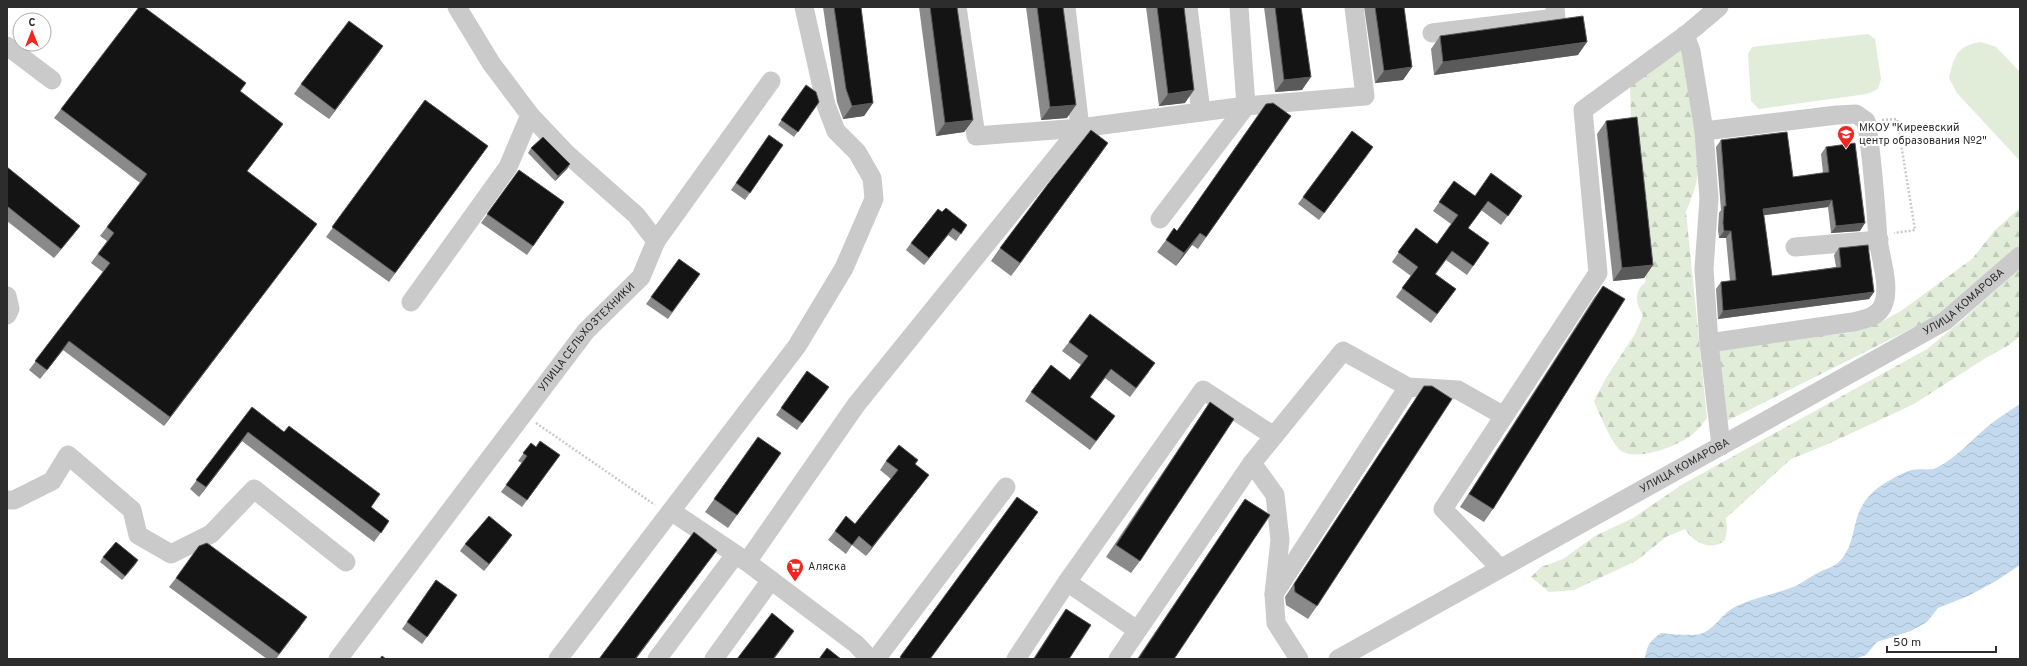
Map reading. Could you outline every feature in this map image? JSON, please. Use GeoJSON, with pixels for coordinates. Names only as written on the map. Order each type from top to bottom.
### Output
{"type":"FeatureCollection","features":[{"type":"Feature","properties":{"kind":"street"},"geometry":{"type":"LineString","coordinates":[[456,7],[491,63],[530,115],[566,153],[636,215],[656,241]]}},
{"type":"Feature","properties":{"kind":"street"},"geometry":{"type":"LineString","coordinates":[[558,659],[796,346],[844,268],[874,199],[872,178],[857,152],[836,132],[826,105],[804,7]]}},
{"type":"Feature","properties":{"kind":"street"},"geometry":{"type":"LineString","coordinates":[[957,7],[976,136],[1080,128],[1246,106],[1365,96],[1354,7]]}},
{"type":"Feature","properties":{"kind":"street"},"geometry":{"type":"LineString","coordinates":[[657,659],[741,559],[856,405],[1080,128],[1066,7]]}},
{"type":"Feature","properties":{"kind":"street"},"geometry":{"type":"LineString","coordinates":[[1188,7],[1201,112]]}},
{"type":"Feature","properties":{"kind":"street"},"geometry":{"type":"LineString","coordinates":[[1160,219],[1246,106],[1239,7]]}},
{"type":"Feature","properties":{"kind":"street"},"geometry":{"type":"LineString","coordinates":[[1432,33],[1556,18],[1555,7]]}},
{"type":"Feature","properties":{"kind":"street"},"geometry":{"type":"LineString","coordinates":[[1500,568],[1443,508],[1598,273],[1583,110],[1685,35],[1719,7]]}},
{"type":"Feature","properties":{"kind":"street"},"geometry":{"type":"LineString","coordinates":[[1685,35],[1691,51],[1704,131],[1708,198],[1704,269],[1709,342],[1721,446]]}},
{"type":"Feature","properties":{"kind":"street"},"geometry":{"type":"LineString","coordinates":[[7,46],[52,80]]}},
{"type":"Feature","properties":{"kind":"street","name":"УЛИЦА СЕЛЬХОЗТЕХНИКИ"},"geometry":{"type":"LineString","coordinates":[[338,659],[524,415],[586,331],[641,277],[656,241],[771,81]]}},
{"type":"Feature","properties":{"kind":"street"},"geometry":{"type":"LineString","coordinates":[[1704,131],[1837,115],[1856,114],[1866,121],[1871,149],[1878,237],[1885,279],[1884,305],[1874,316],[1853,322],[1709,342]]}},
{"type":"Feature","properties":{"kind":"street"},"geometry":{"type":"LineString","coordinates":[[411,302],[508,167],[530,115]]}},
{"type":"Feature","properties":{"kind":"street"},"geometry":{"type":"LineString","coordinates":[[1795,247],[1878,237]]}},
{"type":"Feature","properties":{"kind":"street","name":"УЛИЦА КОМАРОВА"},"geometry":{"type":"LineString","coordinates":[[1338,659],[1945,321],[2020,256]]}},
{"type":"Feature","properties":{"kind":"street"},"geometry":{"type":"LineString","coordinates":[[7,296],[10,309],[7,315]]}},
{"type":"Feature","properties":{"kind":"street"},"geometry":{"type":"LineString","coordinates":[[1118,659],[1252,463],[1343,351],[1408,387],[1458,390],[1504,416]]}},
{"type":"Feature","properties":{"kind":"street"},"geometry":{"type":"LineString","coordinates":[[1274,594],[1408,387]]}},
{"type":"Feature","properties":{"kind":"street"},"geometry":{"type":"LineString","coordinates":[[1016,659],[1067,582],[1203,390],[1274,436]]}},
{"type":"Feature","properties":{"kind":"street"},"geometry":{"type":"LineString","coordinates":[[7,500],[14,500],[52,481],[68,455],[132,510],[138,535],[171,554],[211,534],[254,489],[346,562]]}},
{"type":"Feature","properties":{"kind":"street"},"geometry":{"type":"LineString","coordinates":[[1252,463],[1275,495],[1279,518],[1280,540],[1274,594],[1276,623],[1299,659]]}},
{"type":"Feature","properties":{"kind":"street"},"geometry":{"type":"LineString","coordinates":[[876,659],[1006,487]]}},
{"type":"Feature","properties":{"kind":"street"},"geometry":{"type":"LineString","coordinates":[[670,513],[771,580],[856,644],[870,659]]}},
{"type":"Feature","properties":{"kind":"street"},"geometry":{"type":"LineString","coordinates":[[714,659],[771,580]]}},
{"type":"Feature","properties":{"kind":"street"},"geometry":{"type":"LineString","coordinates":[[1067,582],[1137,630]]}},
{"type":"Feature","properties":{"kind":"path"},"geometry":{"type":"LineString","coordinates":[[1878,237],[1915,230],[1898,119]]}},
{"type":"Feature","properties":{"kind":"path"},"geometry":{"type":"LineString","coordinates":[[524,415],[670,513]]}},
{"type":"Feature","properties":{"kind":"green space"},"geometry":{"type":"Polygon","coordinates":[[[1868,34],[1875,39],[1881,79],[1878,89],[1867,94],[1759,109],[1751,101],[1748,54],[1752,47],[1868,34]]]}},
{"type":"Feature","properties":{"kind":"green space"},"geometry":{"type":"Polygon","coordinates":[[[1981,42],[1996,47],[2020,72],[2020,161],[1957,93],[1949,78],[1958,53],[1967,46],[1981,42]]]}},
{"type":"Feature","properties":{"kind":"green space"},"geometry":{"type":"Polygon","coordinates":[[[1682,47],[1697,124],[1699,155],[1697,177],[1694,192],[1686,212],[1707,418],[1689,437],[1670,447],[1647,453],[1627,453],[1620,450],[1613,441],[1594,401],[1606,378],[1635,334],[1643,315],[1638,306],[1637,294],[1641,286],[1645,283],[1647,270],[1631,123],[1630,85],[1682,47]]]}},
{"type":"Feature","properties":{"kind":"green space"},"geometry":{"type":"Polygon","coordinates":[[[2020,208],[2020,248],[1943,313],[1727,421],[1715,347],[1848,333],[1873,326],[1901,311],[1972,259],[1995,230],[2020,208]]]}},
{"type":"Feature","properties":{"kind":"green space"},"geometry":{"type":"Polygon","coordinates":[[[2020,268],[2020,336],[2009,345],[1984,359],[1914,404],[1828,444],[1791,459],[1726,518],[1727,528],[1725,540],[1720,544],[1709,545],[1698,542],[1685,529],[1666,537],[1636,561],[1574,590],[1549,592],[1531,577],[1541,567],[1563,559],[1595,536],[1633,518],[1683,484],[1927,349],[1960,322],[2020,268]]]}},
{"type":"Feature","properties":{"kind":"water"},"geometry":{"type":"Polygon","coordinates":[[[2020,404],[2020,565],[1996,581],[1968,596],[1938,608],[1927,622],[1911,631],[1877,642],[1866,655],[1855,659],[1645,659],[1650,644],[1654,638],[1661,633],[1691,635],[1705,632],[1733,608],[1796,586],[1840,561],[1850,544],[1860,509],[1865,500],[1876,489],[1908,471],[1915,469],[1934,469],[1944,464],[2002,415],[2020,404]]]}},
{"type":"Feature","properties":{"kind":"building"},"geometry":{"type":"Polygon","coordinates":[[[139,7],[144,7],[246,83],[240,91],[283,124],[247,171],[317,224],[170,417],[69,341],[47,370],[35,361],[110,263],[98,254],[114,233],[107,227],[147,174],[61,109],[139,7]]]}},
{"type":"Feature","properties":{"kind":"building"},"geometry":{"type":"Polygon","coordinates":[[[834,7],[861,7],[873,103],[852,106],[846,89],[834,7]]]}},
{"type":"Feature","properties":{"kind":"building"},"geometry":{"type":"Polygon","coordinates":[[[930,7],[957,7],[973,120],[945,123],[930,7]]]}},
{"type":"Feature","properties":{"kind":"building"},"geometry":{"type":"Polygon","coordinates":[[[1037,7],[1063,7],[1076,105],[1050,107],[1037,7]]]}},
{"type":"Feature","properties":{"kind":"building"},"geometry":{"type":"Polygon","coordinates":[[[1157,7],[1184,7],[1194,90],[1168,94],[1157,7]]]}},
{"type":"Feature","properties":{"kind":"building"},"geometry":{"type":"Polygon","coordinates":[[[1275,7],[1301,7],[1311,77],[1284,80],[1275,7]]]}},
{"type":"Feature","properties":{"kind":"building"},"geometry":{"type":"Polygon","coordinates":[[[1375,7],[1404,7],[1412,67],[1384,71],[1375,7]]]}},
{"type":"Feature","properties":{"kind":"building"},"geometry":{"type":"Polygon","coordinates":[[[1583,16],[1587,42],[1443,62],[1440,36],[1583,16]]]}},
{"type":"Feature","properties":{"kind":"building"},"geometry":{"type":"Polygon","coordinates":[[[349,21],[383,46],[335,110],[301,84],[349,21]]]}},
{"type":"Feature","properties":{"kind":"building"},"geometry":{"type":"Polygon","coordinates":[[[806,85],[816,92],[819,102],[798,132],[781,120],[806,85]]]}},
{"type":"Feature","properties":{"kind":"building"},"geometry":{"type":"Polygon","coordinates":[[[425,100],[488,146],[395,273],[332,227],[425,100]]]}},
{"type":"Feature","properties":{"kind":"building"},"geometry":{"type":"Polygon","coordinates":[[[1273,103],[1291,116],[1206,237],[1200,233],[1184,253],[1166,240],[1174,228],[1177,231],[1266,104],[1273,103]]]}},
{"type":"Feature","properties":{"kind":"building"},"geometry":{"type":"Polygon","coordinates":[[[1637,117],[1653,265],[1622,268],[1606,121],[1637,117]]]}},
{"type":"Feature","properties":{"kind":"building"},"geometry":{"type":"Polygon","coordinates":[[[1091,130],[1108,143],[1020,263],[1000,248],[1091,130]]]}},
{"type":"Feature","properties":{"kind":"building"},"geometry":{"type":"Polygon","coordinates":[[[1352,131],[1373,147],[1324,213],[1303,197],[1352,131]]]}},
{"type":"Feature","properties":{"kind":"building"},"geometry":{"type":"Polygon","coordinates":[[[1787,132],[1793,177],[1829,172],[1826,147],[1855,143],[1865,223],[1836,226],[1832,200],[1763,209],[1772,276],[1841,267],[1839,248],[1868,245],[1874,292],[1723,311],[1721,282],[1736,280],[1731,231],[1724,231],[1723,223],[1724,206],[1726,206],[1721,140],[1787,132]]]}},
{"type":"Feature","properties":{"kind":"building"},"geometry":{"type":"Polygon","coordinates":[[[769,135],[783,145],[750,193],[736,183],[769,135]]]}},
{"type":"Feature","properties":{"kind":"building"},"geometry":{"type":"Polygon","coordinates":[[[543,137],[570,164],[558,176],[531,148],[543,137]]]}},
{"type":"Feature","properties":{"kind":"building"},"geometry":{"type":"Polygon","coordinates":[[[7,167],[80,226],[61,249],[7,206],[7,167]]]}},
{"type":"Feature","properties":{"kind":"building"},"geometry":{"type":"Polygon","coordinates":[[[519,170],[564,202],[533,246],[487,214],[519,170]]]}},
{"type":"Feature","properties":{"kind":"building"},"geometry":{"type":"Polygon","coordinates":[[[1491,173],[1522,196],[1508,216],[1488,201],[1468,228],[1489,243],[1473,266],[1452,251],[1435,274],[1456,289],[1437,314],[1402,288],[1418,267],[1398,252],[1416,228],[1437,244],[1458,215],[1439,202],[1454,181],[1475,196],[1491,173]]]}},
{"type":"Feature","properties":{"kind":"building"},"geometry":{"type":"Polygon","coordinates":[[[946,208],[967,225],[961,234],[953,228],[929,258],[911,243],[938,209],[942,212],[946,208]]]}},
{"type":"Feature","properties":{"kind":"building"},"geometry":{"type":"Polygon","coordinates":[[[679,259],[700,274],[672,312],[651,297],[679,259]]]}},
{"type":"Feature","properties":{"kind":"building"},"geometry":{"type":"Polygon","coordinates":[[[1603,286],[1625,299],[1493,509],[1469,494],[1603,286]]]}},
{"type":"Feature","properties":{"kind":"building"},"geometry":{"type":"Polygon","coordinates":[[[1090,314],[1155,363],[1136,388],[1111,369],[1090,397],[1115,416],[1096,441],[1031,392],[1051,365],[1070,380],[1088,356],[1069,342],[1090,314]]]}},
{"type":"Feature","properties":{"kind":"building"},"geometry":{"type":"Polygon","coordinates":[[[807,371],[829,387],[802,423],[781,408],[807,371]]]}},
{"type":"Feature","properties":{"kind":"building"},"geometry":{"type":"Polygon","coordinates":[[[1424,386],[1432,386],[1452,399],[1317,606],[1295,592],[1294,584],[1424,386]]]}},
{"type":"Feature","properties":{"kind":"building"},"geometry":{"type":"Polygon","coordinates":[[[1210,402],[1234,419],[1140,561],[1116,545],[1210,402]]]}},
{"type":"Feature","properties":{"kind":"building"},"geometry":{"type":"Polygon","coordinates":[[[252,407],[284,432],[289,426],[380,494],[371,507],[389,521],[381,533],[248,432],[206,487],[196,480],[252,407]]]}},
{"type":"Feature","properties":{"kind":"building"},"geometry":{"type":"Polygon","coordinates":[[[758,437],[781,453],[737,515],[714,499],[758,437]]]}},
{"type":"Feature","properties":{"kind":"building"},"geometry":{"type":"Polygon","coordinates":[[[540,441],[560,455],[527,500],[506,485],[527,456],[523,453],[531,443],[536,447],[540,441]]]}},
{"type":"Feature","properties":{"kind":"building"},"geometry":{"type":"Polygon","coordinates":[[[899,445],[918,460],[915,464],[929,475],[872,547],[859,536],[852,545],[835,531],[846,516],[855,524],[898,470],[886,461],[899,445]]]}},
{"type":"Feature","properties":{"kind":"building"},"geometry":{"type":"Polygon","coordinates":[[[1017,497],[1038,512],[930,659],[902,659],[900,657],[1017,497]]]}},
{"type":"Feature","properties":{"kind":"building"},"geometry":{"type":"Polygon","coordinates":[[[1245,499],[1270,515],[1174,659],[1138,659],[1245,499]]]}},
{"type":"Feature","properties":{"kind":"building"},"geometry":{"type":"Polygon","coordinates":[[[489,516],[512,535],[489,564],[465,544],[489,516]]]}},
{"type":"Feature","properties":{"kind":"building"},"geometry":{"type":"Polygon","coordinates":[[[694,532],[717,550],[635,659],[599,659],[694,532]]]}},
{"type":"Feature","properties":{"kind":"building"},"geometry":{"type":"Polygon","coordinates":[[[116,542],[138,560],[125,576],[103,557],[116,542]]]}},
{"type":"Feature","properties":{"kind":"building"},"geometry":{"type":"Polygon","coordinates":[[[207,543],[307,617],[279,654],[176,578],[199,546],[207,543]]]}},
{"type":"Feature","properties":{"kind":"building"},"geometry":{"type":"Polygon","coordinates":[[[436,580],[457,595],[427,637],[407,622],[436,580]]]}},
{"type":"Feature","properties":{"kind":"building"},"geometry":{"type":"Polygon","coordinates":[[[1066,609],[1091,625],[1069,659],[1034,659],[1066,609]]]}},
{"type":"Feature","properties":{"kind":"building"},"geometry":{"type":"Polygon","coordinates":[[[772,613],[794,631],[773,659],[737,659],[772,613]]]}},
{"type":"Feature","properties":{"kind":"building"},"geometry":{"type":"Polygon","coordinates":[[[827,648],[841,659],[819,659],[827,648]]]}},
{"type":"Feature","properties":{"kind":"place","name":"МКОУ \"Киреевский центр образования №2\""},"geometry":{"type":"Point","coordinates":[1846,149]}},
{"type":"Feature","properties":{"kind":"place","name":"Аляска"},"geometry":{"type":"Point","coordinates":[795,582]}}]}
